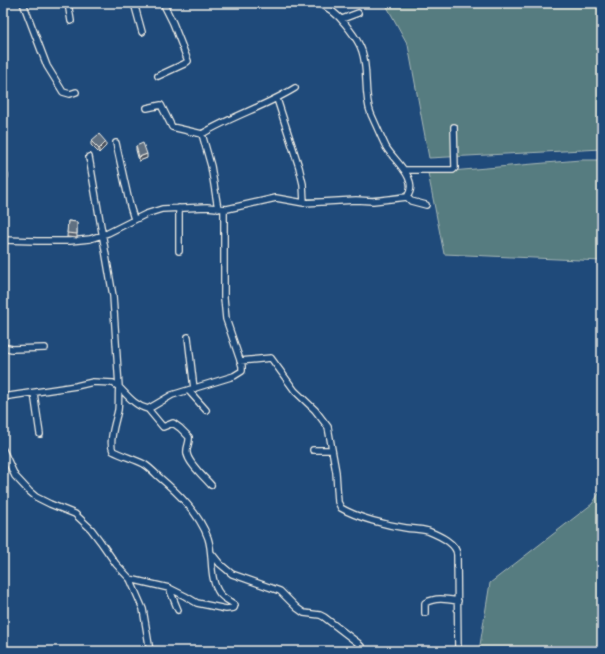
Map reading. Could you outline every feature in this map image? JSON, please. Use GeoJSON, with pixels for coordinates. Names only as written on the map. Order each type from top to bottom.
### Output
{"type":"FeatureCollection","features":[{"type":"Feature","properties":{"kind":"street"},"geometry":{"type":"LineString","coordinates":[[23,3],[47,66],[63,92],[70,94],[76,92]]}},
{"type":"Feature","properties":{"kind":"street"},"geometry":{"type":"LineString","coordinates":[[68,3],[71,21]]}},
{"type":"Feature","properties":{"kind":"street"},"geometry":{"type":"LineString","coordinates":[[134,3],[142,32]]}},
{"type":"Feature","properties":{"kind":"street"},"geometry":{"type":"LineString","coordinates":[[158,76],[184,64],[188,60],[163,3]]}},
{"type":"Feature","properties":{"kind":"street"},"geometry":{"type":"LineString","coordinates":[[317,3],[326,7],[342,19],[355,36],[362,52],[368,102],[371,112],[387,148],[404,170],[410,185],[410,192],[407,197]]}},
{"type":"Feature","properties":{"kind":"street"},"geometry":{"type":"LineString","coordinates":[[342,19],[358,13]]}},
{"type":"Feature","properties":{"kind":"street"},"geometry":{"type":"LineString","coordinates":[[147,108],[162,105],[171,126],[202,134],[218,124],[277,99],[295,88]]}},
{"type":"Feature","properties":{"kind":"street"},"geometry":{"type":"LineString","coordinates":[[277,99],[304,184],[304,203]]}},
{"type":"Feature","properties":{"kind":"street"},"geometry":{"type":"LineString","coordinates":[[404,170],[453,170],[456,168],[454,127]]}},
{"type":"Feature","properties":{"kind":"street"},"geometry":{"type":"LineString","coordinates":[[148,409],[172,395],[240,374],[242,371],[226,319],[221,209],[202,134]]}},
{"type":"Feature","properties":{"kind":"street"},"geometry":{"type":"LineString","coordinates":[[116,142],[134,219]]}},
{"type":"Feature","properties":{"kind":"street"},"geometry":{"type":"LineString","coordinates":[[89,157],[113,296],[119,386],[118,409],[111,447],[113,451],[146,465],[175,491],[200,522],[207,537],[212,554],[211,565],[213,578],[220,593],[225,599],[235,605],[234,608],[226,609],[197,603],[169,588],[130,578]]}},
{"type":"Feature","properties":{"kind":"street"},"geometry":{"type":"LineString","coordinates":[[3,240],[70,241],[90,238],[103,234],[146,214],[162,209],[228,209],[276,198],[304,203],[356,200],[373,201],[407,197]]}},
{"type":"Feature","properties":{"kind":"street"},"geometry":{"type":"LineString","coordinates":[[407,197],[411,201],[426,205]]}},
{"type":"Feature","properties":{"kind":"street"},"geometry":{"type":"LineString","coordinates":[[179,208],[180,251]]}},
{"type":"Feature","properties":{"kind":"street"},"geometry":{"type":"LineString","coordinates":[[188,337],[192,390],[206,410]]}},
{"type":"Feature","properties":{"kind":"street"},"geometry":{"type":"LineString","coordinates":[[3,347],[12,349],[45,348]]}},
{"type":"Feature","properties":{"kind":"street"},"geometry":{"type":"LineString","coordinates":[[240,361],[271,358],[295,391],[315,410],[327,425],[330,433],[336,472],[338,502],[341,508],[355,515],[405,528],[428,531],[455,547],[458,555],[458,651]]}},
{"type":"Feature","properties":{"kind":"street"},"geometry":{"type":"LineString","coordinates":[[3,397],[94,382],[113,383],[119,386],[130,399],[148,409],[163,427],[173,423],[189,437],[187,449],[188,459],[211,485]]}},
{"type":"Feature","properties":{"kind":"street"},"geometry":{"type":"LineString","coordinates":[[34,393],[40,434]]}},
{"type":"Feature","properties":{"kind":"street"},"geometry":{"type":"LineString","coordinates":[[3,450],[15,476],[29,491],[36,497],[75,514],[91,529],[116,564],[130,578],[143,609],[150,651]]}},
{"type":"Feature","properties":{"kind":"street"},"geometry":{"type":"LineString","coordinates":[[313,450],[332,450]]}},
{"type":"Feature","properties":{"kind":"street"},"geometry":{"type":"LineString","coordinates":[[212,554],[220,564],[232,574],[280,592],[304,613],[321,615],[358,643],[366,651]]}},
{"type":"Feature","properties":{"kind":"street"},"geometry":{"type":"LineString","coordinates":[[169,588],[178,610]]}},
{"type":"Feature","properties":{"kind":"street"},"geometry":{"type":"LineString","coordinates":[[425,613],[426,603],[432,600],[442,598],[458,601]]}},
{"type":"Feature","properties":{"kind":"green space"},"geometry":{"type":"Polygon","coordinates":[[[385,3],[602,3],[602,149],[429,158],[408,45],[385,3]]]}},
{"type":"Feature","properties":{"kind":"green space"},"geometry":{"type":"Polygon","coordinates":[[[580,160],[602,160],[602,261],[444,254],[428,173],[580,160]]]}},
{"type":"Feature","properties":{"kind":"green space"},"geometry":{"type":"Polygon","coordinates":[[[602,489],[602,650],[479,651],[490,583],[592,504],[602,489]]]}},
{"type":"Feature","properties":{"kind":"building"},"geometry":{"type":"Polygon","coordinates":[[[99,134],[106,142],[99,149],[91,141],[99,134]]]}},
{"type":"Feature","properties":{"kind":"building"},"geometry":{"type":"Polygon","coordinates":[[[143,143],[147,154],[139,157],[136,146],[143,143]]]}},
{"type":"Feature","properties":{"kind":"building"},"geometry":{"type":"Polygon","coordinates":[[[68,221],[77,222],[77,234],[67,233],[68,221]]]}},
{"type":"Feature","properties":{"kind":"waterway"},"geometry":{"type":"LineString","coordinates":[[307,3],[318,6]]}},
{"type":"Feature","properties":{"kind":"waterway"},"geometry":{"type":"LineString","coordinates":[[391,196],[406,193]]}},
{"type":"Feature","properties":{"kind":"waterway"},"geometry":{"type":"LineString","coordinates":[[365,198],[381,197]]}},
{"type":"Feature","properties":{"kind":"waterway"},"geometry":{"type":"LineString","coordinates":[[305,199],[331,199]]}}]}
